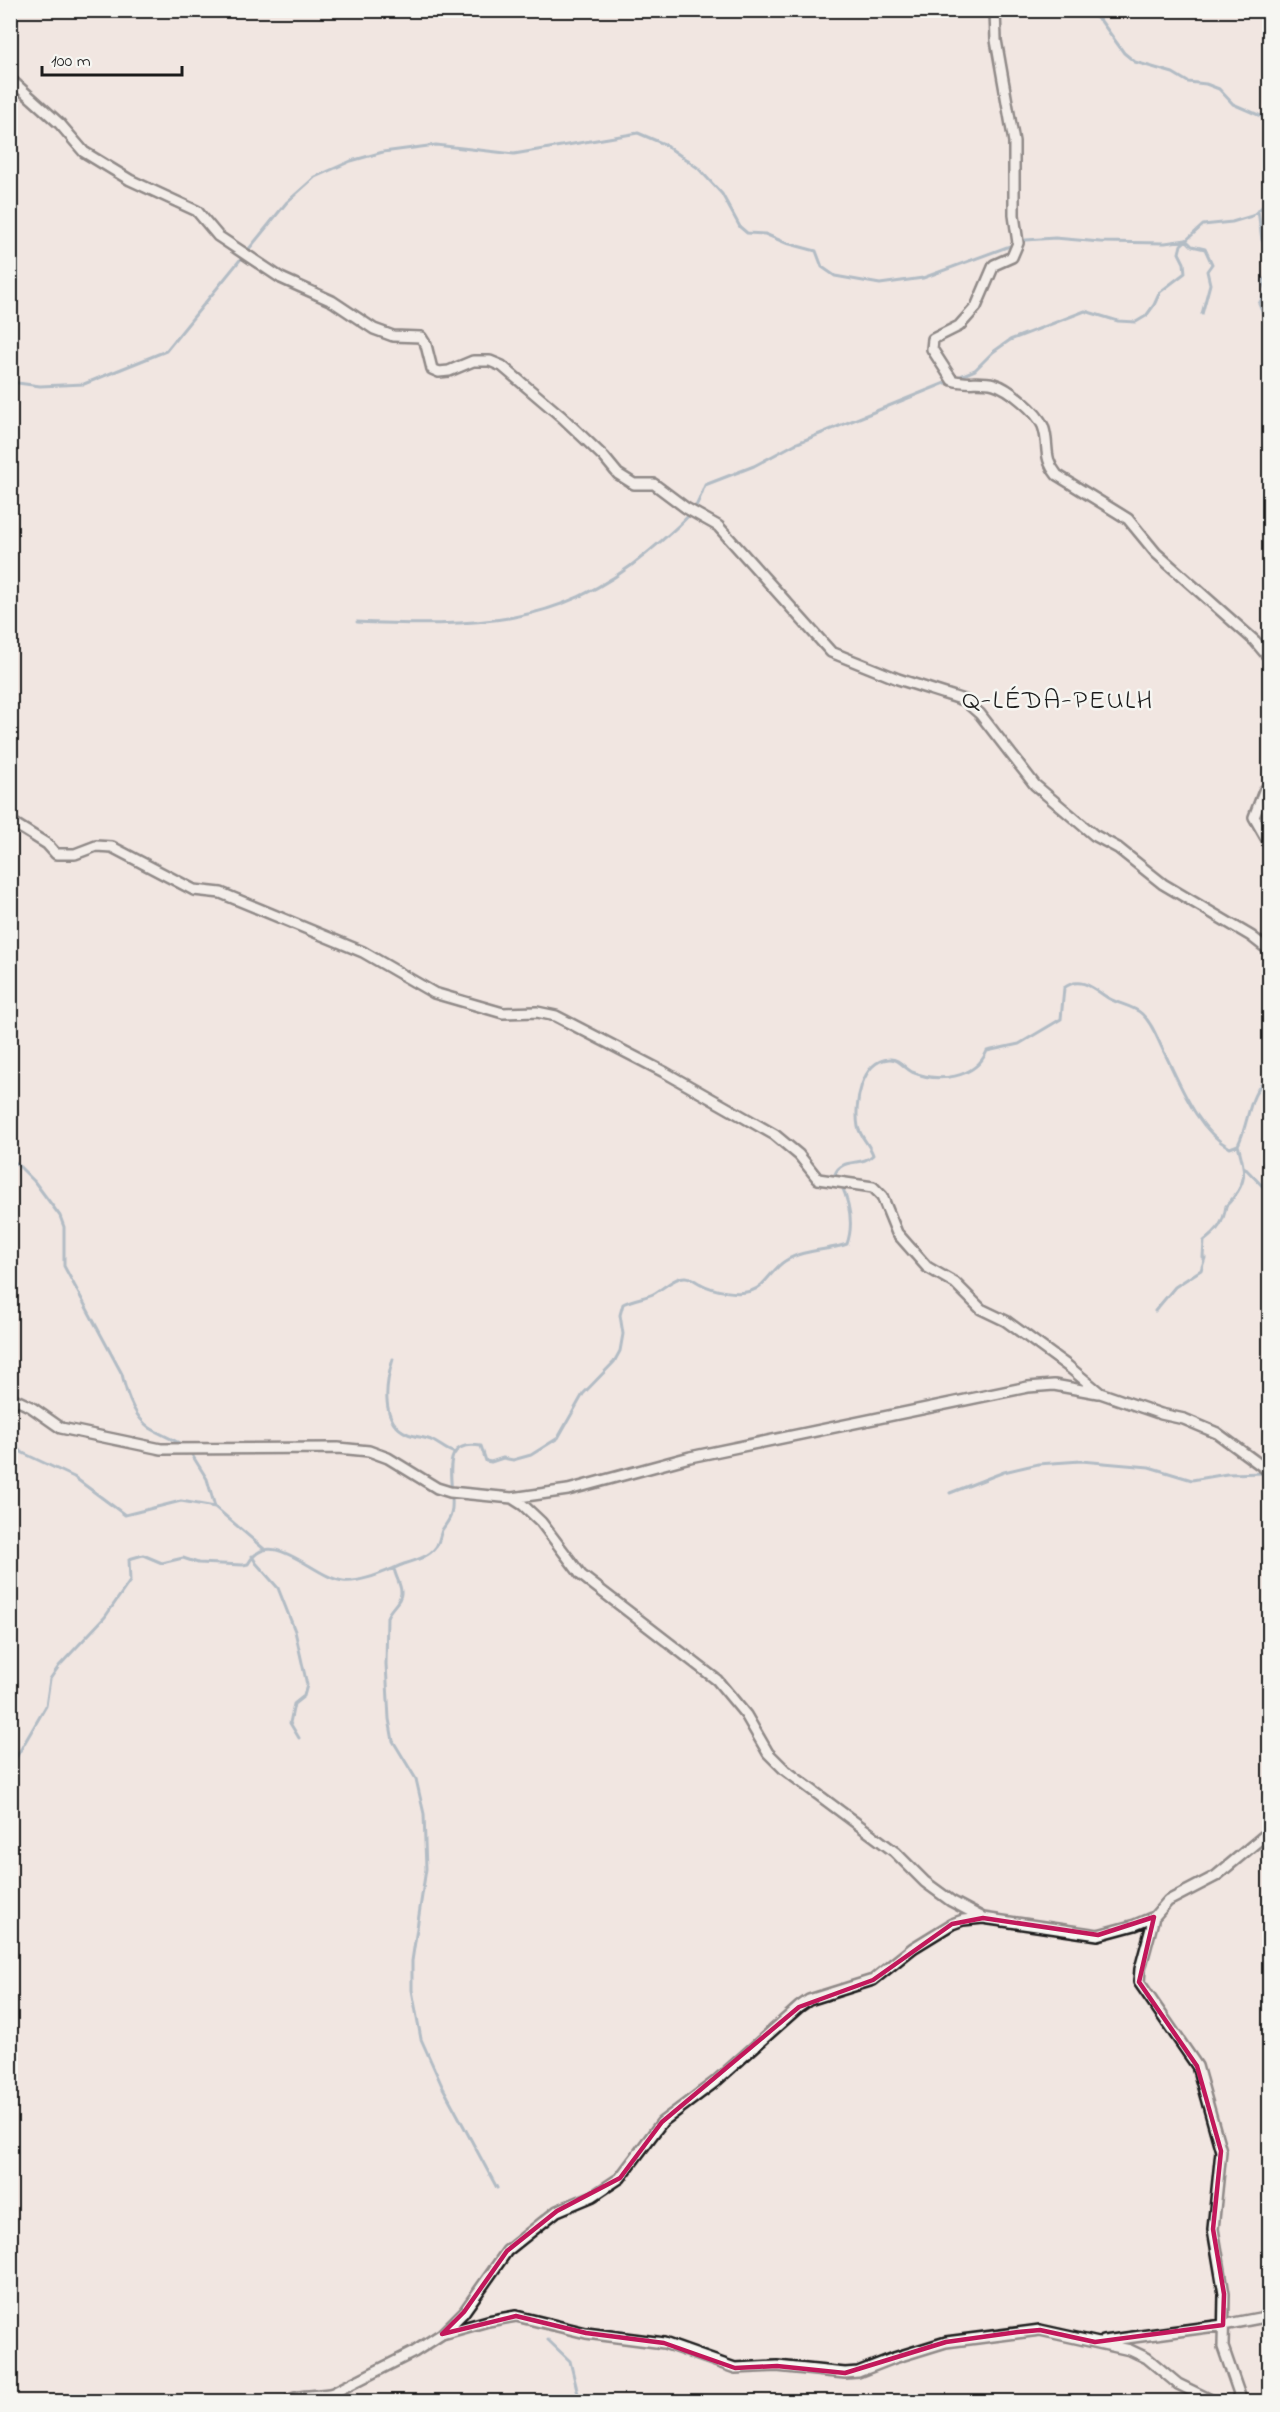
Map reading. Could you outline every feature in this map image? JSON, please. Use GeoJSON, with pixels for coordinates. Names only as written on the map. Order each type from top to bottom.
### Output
{"type":"FeatureCollection","features":[{"type":"Feature","properties":{"kind":"street"},"geometry":{"type":"LineString","coordinates":[[995,10],[996,40],[1014,142],[1014,215],[1018,243],[1012,258],[994,265],[976,307],[959,326],[933,339],[932,349],[952,380],[969,384],[993,384],[1007,390],[1038,416],[1043,428],[1049,465],[1057,475],[1128,519],[1156,553],[1255,641],[1269,658]]}},
{"type":"Feature","properties":{"kind":"street"},"geometry":{"type":"LineString","coordinates":[[10,79],[60,124],[84,152],[130,180],[197,211],[218,236],[280,278],[332,301],[374,328],[393,336],[421,337],[426,345],[432,369],[439,372],[449,371],[473,361],[490,361],[502,366],[562,417],[604,457],[618,474],[634,484],[654,484],[686,508],[718,526],[831,652],[898,679],[964,700],[980,714],[1035,785],[1094,835],[1118,848],[1163,884],[1251,936],[1269,951]]}},
{"type":"Feature","properties":{"kind":"street"},"geometry":{"type":"LineString","coordinates":[[1269,785],[1264,791],[1254,817],[1269,845]]}},
{"type":"Feature","properties":{"kind":"street"},"geometry":{"type":"LineString","coordinates":[[10,821],[47,844],[56,854],[75,854],[96,846],[112,847],[194,890],[221,893],[363,952],[434,993],[503,1013],[537,1012],[556,1016],[634,1057],[775,1135],[799,1155],[818,1179],[873,1187],[882,1196],[897,1233],[927,1267],[955,1283],[981,1310],[1006,1321],[1100,1394]]}},
{"type":"Feature","properties":{"kind":"street"},"geometry":{"type":"LineString","coordinates":[[10,1397],[31,1407],[61,1428],[161,1449],[338,1448],[369,1451],[388,1458],[437,1488],[450,1492],[512,1498],[568,1490],[690,1457],[1028,1387],[1054,1385],[1100,1394],[1184,1419],[1216,1433],[1269,1472]]}},
{"type":"Feature","properties":{"kind":"street"},"geometry":{"type":"LineString","coordinates":[[512,1498],[523,1504],[541,1522],[581,1575],[717,1680],[746,1715],[768,1753],[785,1770],[895,1852],[925,1881],[951,1901],[982,1918]]}},
{"type":"Feature","properties":{"kind":"street"},"geometry":{"type":"LineString","coordinates":[[1242,2402],[1223,2347],[1224,2294],[1213,2229],[1221,2151],[1197,2066],[1139,1982],[1140,1969],[1154,1917],[1168,1901],[1216,1876],[1269,1831]]}},
{"type":"Feature","properties":{"kind":"street"},"geometry":{"type":"LineString","coordinates":[[286,2402],[291,2398],[320,2397],[333,2393],[414,2352],[442,2334],[464,2312],[507,2251],[557,2211],[593,2196],[620,2178],[662,2122],[715,2082],[809,2000],[873,1980],[913,1948],[952,1924],[963,1920],[982,1918],[1098,1935],[1154,1917]]}},
{"type":"Feature","properties":{"kind":"street"},"geometry":{"type":"LineString","coordinates":[[442,2334],[516,2316],[586,2333],[663,2343],[735,2368],[777,2366],[845,2373],[858,2372],[946,2342],[1040,2330],[1130,2350],[1147,2358],[1178,2384],[1215,2402]]}},
{"type":"Feature","properties":{"kind":"street"},"geometry":{"type":"LineString","coordinates":[[1095,2342],[1223,2325],[1269,2316]]}},
{"type":"Feature","properties":{"kind":"highlighted area"},"geometry":{"type":"Polygon","coordinates":[[[1154,1917],[1139,1982],[1197,2066],[1221,2151],[1213,2229],[1224,2294],[1223,2325],[1095,2342],[1040,2330],[1018,2332],[946,2342],[845,2373],[777,2366],[735,2368],[664,2343],[586,2333],[516,2316],[442,2334],[464,2312],[507,2251],[557,2211],[620,2178],[662,2122],[799,2007],[873,1980],[952,1924],[983,1918],[1098,1935],[1154,1917]]]}},
{"type":"Feature","properties":{"kind":"waterway"},"geometry":{"type":"LineString","coordinates":[[1085,10],[1101,21],[1124,53],[1135,62],[1173,73],[1188,82],[1206,84],[1219,89],[1233,104],[1270,120]]}},
{"type":"Feature","properties":{"kind":"waterway"},"geometry":{"type":"LineString","coordinates":[[10,382],[40,386],[84,384],[166,351],[287,202],[315,177],[351,161],[383,152],[436,145],[514,154],[638,133],[664,144],[698,168],[722,194],[740,227],[747,233],[765,234],[786,243],[816,251],[822,267],[835,276],[880,284],[923,278],[1026,240],[1055,238],[1100,242],[1165,243],[1186,240],[1192,246],[1205,249],[1212,264],[1207,271],[1210,284],[1202,314]]}},
{"type":"Feature","properties":{"kind":"waterway"},"geometry":{"type":"LineString","coordinates":[[956,378],[975,370],[993,352],[1010,340],[1085,311],[1118,321],[1136,322],[1146,316],[1160,292],[1185,273],[1184,263],[1179,253],[1181,245],[1203,225],[1232,222],[1252,216],[1270,200]]}},
{"type":"Feature","properties":{"kind":"waterway"},"geometry":{"type":"LineString","coordinates":[[1258,210],[1262,240],[1270,253]]}},
{"type":"Feature","properties":{"kind":"waterway"},"geometry":{"type":"LineString","coordinates":[[1270,272],[1263,281],[1266,291],[1259,304],[1267,329],[1266,365],[1270,382]]}},
{"type":"Feature","properties":{"kind":"waterway"},"geometry":{"type":"LineString","coordinates":[[357,622],[437,624],[510,618],[545,610],[579,597],[613,578],[675,529],[693,510],[705,485],[754,466],[795,444],[950,381]]}},
{"type":"Feature","properties":{"kind":"waterway"},"geometry":{"type":"LineString","coordinates":[[838,1179],[835,1174],[842,1166],[863,1161],[873,1155],[859,1131],[857,1118],[859,1096],[872,1067],[879,1062],[893,1059],[912,1072],[922,1075],[944,1078],[965,1073],[974,1068],[987,1051],[1019,1044],[1061,1019],[1064,988],[1075,983],[1090,986],[1109,999],[1138,1011],[1146,1018],[1198,1117],[1218,1140],[1230,1148],[1238,1145],[1253,1099],[1270,1076]]}},
{"type":"Feature","properties":{"kind":"waterway"},"geometry":{"type":"LineString","coordinates":[[1155,1311],[1175,1287],[1201,1270],[1205,1258],[1203,1258],[1204,1241],[1219,1226],[1226,1206],[1242,1184],[1244,1171],[1238,1145]]}},
{"type":"Feature","properties":{"kind":"waterway"},"geometry":{"type":"LineString","coordinates":[[10,1157],[34,1181],[60,1216],[64,1227],[64,1266],[122,1374],[135,1411],[150,1428],[184,1446]]}},
{"type":"Feature","properties":{"kind":"waterway"},"geometry":{"type":"LineString","coordinates":[[1244,1167],[1270,1194]]}},
{"type":"Feature","properties":{"kind":"waterway"},"geometry":{"type":"LineString","coordinates":[[10,1768],[46,1706],[50,1679],[59,1666],[105,1617],[130,1581],[129,1559],[143,1555],[162,1563],[183,1558],[198,1563],[243,1565],[248,1564],[257,1553],[268,1549],[293,1556],[331,1578],[350,1581],[374,1576],[425,1556],[436,1547],[442,1530],[449,1520],[452,1504],[452,1458],[457,1450],[466,1446],[481,1446],[486,1461],[491,1462],[503,1458],[513,1460],[531,1455],[558,1438],[583,1394],[614,1362],[620,1351],[623,1334],[620,1315],[623,1304],[653,1294],[673,1281],[685,1277],[719,1290],[739,1293],[751,1291],[761,1286],[781,1264],[792,1257],[847,1244],[850,1213],[841,1184]]}},
{"type":"Feature","properties":{"kind":"waterway"},"geometry":{"type":"LineString","coordinates":[[1270,1204],[1270,1216]]}},
{"type":"Feature","properties":{"kind":"waterway"},"geometry":{"type":"LineString","coordinates":[[393,1359],[387,1390],[387,1401],[392,1420],[408,1434],[431,1440],[455,1453]]}},
{"type":"Feature","properties":{"kind":"waterway"},"geometry":{"type":"LineString","coordinates":[[10,1444],[23,1453],[74,1477],[125,1515],[181,1501],[215,1507],[264,1549]]}},
{"type":"Feature","properties":{"kind":"waterway"},"geometry":{"type":"LineString","coordinates":[[189,1450],[207,1479],[215,1507]]}},
{"type":"Feature","properties":{"kind":"waterway"},"geometry":{"type":"LineString","coordinates":[[950,1493],[1004,1472],[1038,1464],[1081,1461],[1149,1467],[1192,1480],[1227,1474],[1267,1473]]}},
{"type":"Feature","properties":{"kind":"waterway"},"geometry":{"type":"LineString","coordinates":[[252,1556],[278,1588],[295,1631],[307,1685],[304,1696],[294,1704],[290,1723],[299,1738]]}},
{"type":"Feature","properties":{"kind":"waterway"},"geometry":{"type":"LineString","coordinates":[[394,1568],[401,1595],[387,1617],[386,1664],[389,1719],[393,1741],[416,1779],[424,1814],[426,1869],[412,1961],[412,1990],[421,2039],[442,2086],[497,2188]]}},
{"type":"Feature","properties":{"kind":"waterway"},"geometry":{"type":"LineString","coordinates":[[548,2340],[570,2361],[580,2402]]}},
{"type":"Feature","properties":{"kind":"district","name":"Q-LÉDA-PEULH"},"geometry":{"type":"Point","coordinates":[1058,701]}}]}
